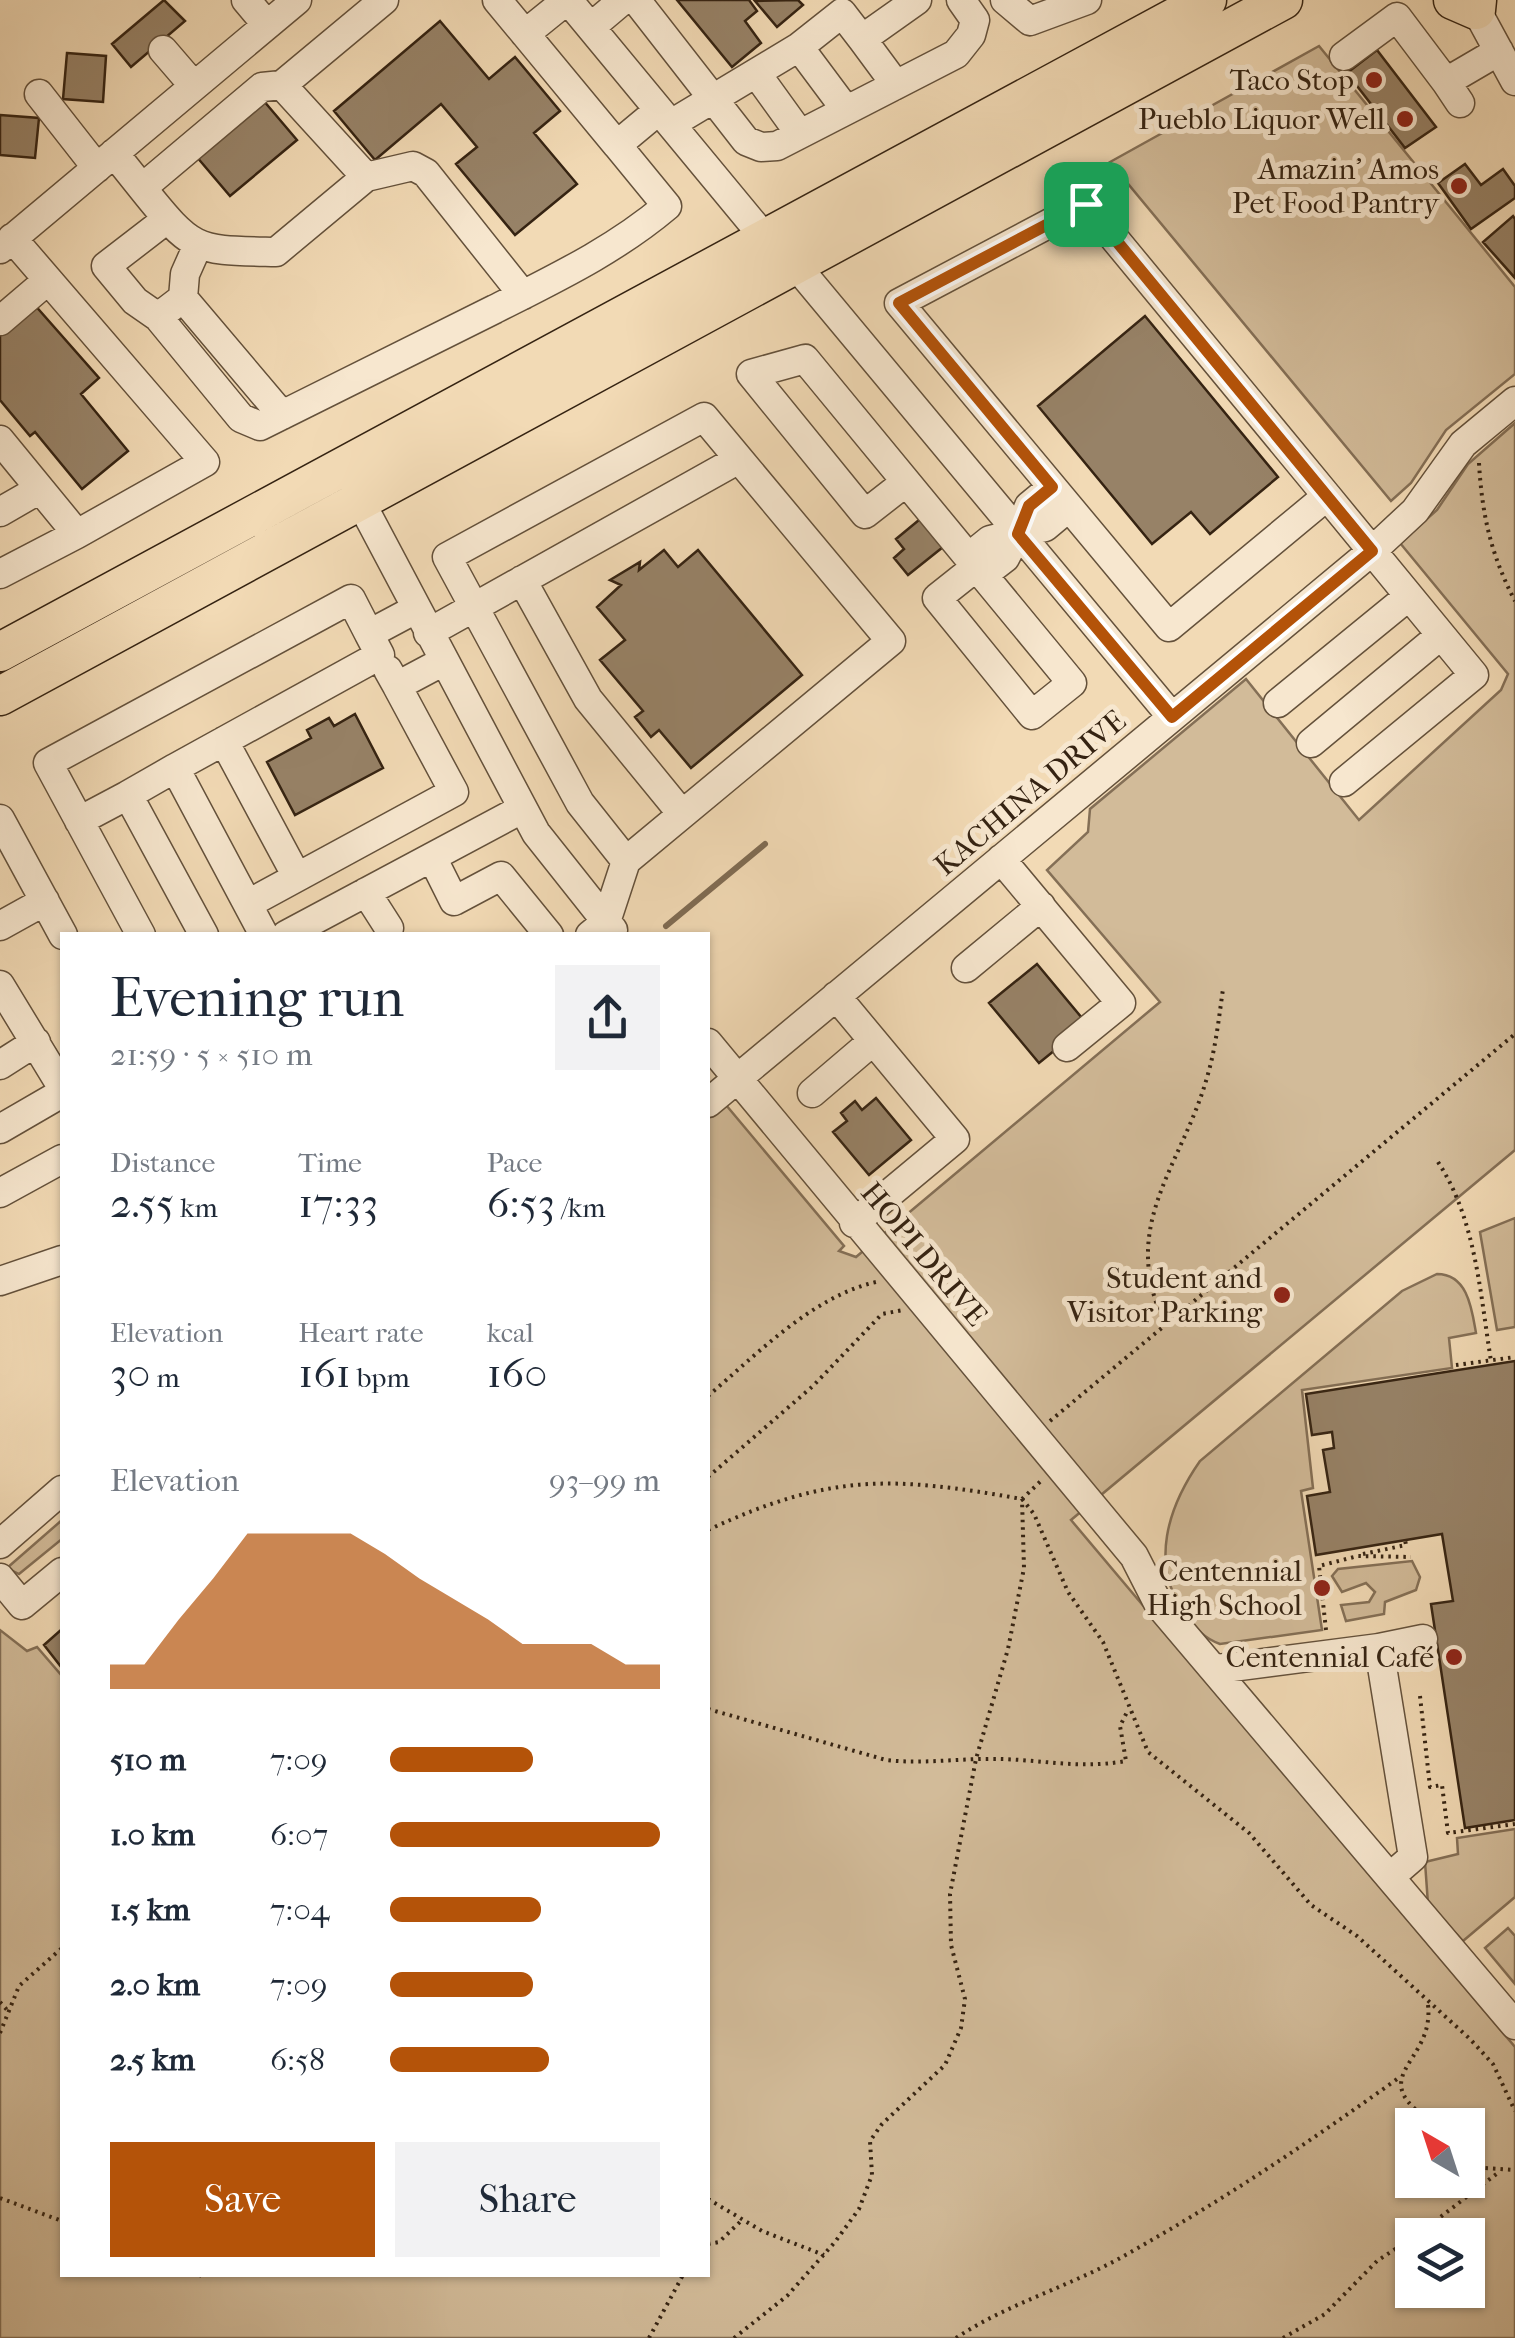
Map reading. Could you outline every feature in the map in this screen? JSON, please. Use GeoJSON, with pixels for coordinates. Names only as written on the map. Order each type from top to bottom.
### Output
{"type":"FeatureCollection","features":[{"type":"Feature","properties":{"kind":"highway"},"geometry":{"type":"LineString","coordinates":[[0,652],[1207,0]]}},
{"type":"Feature","properties":{"kind":"highway"},"geometry":{"type":"LineString","coordinates":[[0,696],[1283,0]]}},
{"type":"Feature","properties":{"kind":"street"},"geometry":{"type":"LineString","coordinates":[[246,0],[266,25]]}},
{"type":"Feature","properties":{"kind":"street"},"geometry":{"type":"LineString","coordinates":[[0,574],[205,462],[48,280],[5,241],[296,0]]}},
{"type":"Feature","properties":{"kind":"street"},"geometry":{"type":"LineString","coordinates":[[142,188],[262,87],[282,85],[384,0]]}},
{"type":"Feature","properties":{"kind":"street"},"geometry":{"type":"LineString","coordinates":[[166,218],[106,266],[135,301],[158,318],[241,418],[260,426],[625,241],[667,206],[497,0]]}},
{"type":"Feature","properties":{"kind":"street"},"geometry":{"type":"LineString","coordinates":[[525,34],[567,0],[764,237]]}},
{"type":"Feature","properties":{"kind":"street"},"geometry":{"type":"LineString","coordinates":[[591,27],[623,0]]}},
{"type":"Feature","properties":{"kind":"street"},"geometry":{"type":"LineString","coordinates":[[636,0],[746,141],[760,147],[777,146],[956,54],[972,36],[976,20],[961,0]]}},
{"type":"Feature","properties":{"kind":"street"},"geometry":{"type":"LineString","coordinates":[[862,39],[917,0]]}},
{"type":"Feature","properties":{"kind":"street"},"geometry":{"type":"LineString","coordinates":[[1004,0],[1030,21],[1087,0]]}},
{"type":"Feature","properties":{"kind":"street"},"geometry":{"type":"LineString","coordinates":[[1469,3],[1515,81]]}},
{"type":"Feature","properties":{"kind":"street"},"geometry":{"type":"LineString","coordinates":[[618,146],[665,117],[713,99],[798,47],[836,7],[896,85]]}},
{"type":"Feature","properties":{"kind":"street"},"geometry":{"type":"LineString","coordinates":[[1344,56],[1397,17],[1453,92],[1498,51]]}},
{"type":"Feature","properties":{"kind":"street"},"geometry":{"type":"LineString","coordinates":[[798,47],[846,110]]}},
{"type":"Feature","properties":{"kind":"street"},"geometry":{"type":"LineString","coordinates":[[163,50],[194,86]]}},
{"type":"Feature","properties":{"kind":"street"},"geometry":{"type":"LineString","coordinates":[[756,72],[800,134]]}},
{"type":"Feature","properties":{"kind":"street"},"geometry":{"type":"LineString","coordinates":[[282,85],[366,177]]}},
{"type":"Feature","properties":{"kind":"street"},"geometry":{"type":"LineString","coordinates":[[39,94],[106,161],[142,188],[197,247],[276,252],[366,177],[413,166],[426,173],[522,295]]}},
{"type":"Feature","properties":{"kind":"street"},"geometry":{"type":"LineString","coordinates":[[1327,496],[1169,627],[899,303],[1086,204],[1327,496],[1408,596],[1474,675],[1344,782]]}},
{"type":"Feature","properties":{"kind":"street"},"geometry":{"type":"LineString","coordinates":[[197,247],[185,274],[183,298],[282,414]]}},
{"type":"Feature","properties":{"kind":"street"},"geometry":{"type":"LineString","coordinates":[[794,263],[1172,717]]}},
{"type":"Feature","properties":{"kind":"street"},"geometry":{"type":"LineString","coordinates":[[0,320],[48,280]]}},
{"type":"Feature","properties":{"kind":"street"},"geometry":{"type":"LineString","coordinates":[[158,318],[183,298]]}},
{"type":"Feature","properties":{"kind":"street"},"geometry":{"type":"LineString","coordinates":[[906,482],[866,514],[751,374],[806,360],[906,482],[976,566],[1072,682],[1032,715],[937,598],[976,566],[1005,558],[1029,506],[1060,497]]}},
{"type":"Feature","properties":{"kind":"street","name":"KACHINA DRIVE"},"geometry":{"type":"LineString","coordinates":[[710,1102],[1372,551],[1415,511],[1453,457],[1515,401]]}},
{"type":"Feature","properties":{"kind":"street"},"geometry":{"type":"LineString","coordinates":[[604,931],[626,860],[891,641],[704,417],[447,558],[580,804],[626,860]]}},
{"type":"Feature","properties":{"kind":"street"},"geometry":{"type":"LineString","coordinates":[[2,446],[78,534]]}},
{"type":"Feature","properties":{"kind":"street"},"geometry":{"type":"LineString","coordinates":[[80,821],[224,742],[375,645],[422,622],[474,607],[740,459]]}},
{"type":"Feature","properties":{"kind":"street"},"geometry":{"type":"LineString","coordinates":[[0,512],[40,489]]}},
{"type":"Feature","properties":{"kind":"street"},"geometry":{"type":"LineString","coordinates":[[359,499],[522,809],[604,931]]}},
{"type":"Feature","properties":{"kind":"street"},"geometry":{"type":"LineString","coordinates":[[522,580],[588,699],[682,814]]}},
{"type":"Feature","properties":{"kind":"street"},"geometry":{"type":"LineString","coordinates":[[1278,704],[1408,596]]}},
{"type":"Feature","properties":{"kind":"street"},"geometry":{"type":"LineString","coordinates":[[138,932],[48,763],[351,599],[454,792],[248,904]]}},
{"type":"Feature","properties":{"kind":"street"},"geometry":{"type":"LineString","coordinates":[[1311,743],[1441,635]]}},
{"type":"Feature","properties":{"kind":"street"},"geometry":{"type":"LineString","coordinates":[[397,686],[444,662]]}},
{"type":"Feature","properties":{"kind":"street"},"geometry":{"type":"LineString","coordinates":[[224,742],[297,877]]}},
{"type":"Feature","properties":{"kind":"street"},"geometry":{"type":"LineString","coordinates":[[176,768],[262,932]]}},
{"type":"Feature","properties":{"kind":"street"},"geometry":{"type":"LineString","coordinates":[[128,795],[202,932]]}},
{"type":"Feature","properties":{"kind":"street"},"geometry":{"type":"LineString","coordinates":[[292,932],[522,809]]}},
{"type":"Feature","properties":{"kind":"street"},"geometry":{"type":"LineString","coordinates":[[0,819],[61,932]]}},
{"type":"Feature","properties":{"kind":"street"},"geometry":{"type":"LineString","coordinates":[[432,857],[454,901],[501,876],[547,932]]}},
{"type":"Feature","properties":{"kind":"street"},"geometry":{"type":"LineString","coordinates":[[1001,859],[1121,1002],[1067,1047]]}},
{"type":"Feature","properties":{"kind":"street"},"geometry":{"type":"LineString","coordinates":[[366,892],[386,932]]}},
{"type":"Feature","properties":{"kind":"street"},"geometry":{"type":"LineString","coordinates":[[0,926],[45,901]]}},
{"type":"Feature","properties":{"kind":"street"},"geometry":{"type":"LineString","coordinates":[[966,968],[1040,906]]}},
{"type":"Feature","properties":{"kind":"street"},"geometry":{"type":"LineString","coordinates":[[0,984],[60,1086]]}},
{"type":"Feature","properties":{"kind":"street"},"geometry":{"type":"LineString","coordinates":[[836,996],[954,1140],[854,1223]]}},
{"type":"Feature","properties":{"kind":"street"},"geometry":{"type":"LineString","coordinates":[[812,1092],[873,1041]]}},
{"type":"Feature","properties":{"kind":"street"},"geometry":{"type":"LineString","coordinates":[[0,1064],[36,1042]]}},
{"type":"Feature","properties":{"kind":"street","name":"HOPI DRIVE"},"geometry":{"type":"LineString","coordinates":[[710,1046],[1134,1556],[1160,1604],[1515,2025]]}},
{"type":"Feature","properties":{"kind":"street"},"geometry":{"type":"LineString","coordinates":[[0,1129],[60,1091]]}},
{"type":"Feature","properties":{"kind":"street"},"geometry":{"type":"LineString","coordinates":[[0,1193],[60,1160]]}},
{"type":"Feature","properties":{"kind":"street"},"geometry":{"type":"LineString","coordinates":[[0,1281],[60,1261]]}},
{"type":"Feature","properties":{"kind":"street"},"geometry":{"type":"LineString","coordinates":[[0,1544],[60,1492]]}},
{"type":"Feature","properties":{"kind":"street"},"geometry":{"type":"LineString","coordinates":[[0,1578],[22,1605],[60,1574]]}},
{"type":"Feature","properties":{"kind":"street"},"geometry":{"type":"LineString","coordinates":[[1217,1669],[1422,1639]]}},
{"type":"Feature","properties":{"kind":"street"},"geometry":{"type":"LineString","coordinates":[[1378,1648],[1413,1857],[1390,1877]]}},
{"type":"Feature","properties":{"kind":"path"},"geometry":{"type":"LineString","coordinates":[[1477,433],[1482,521],[1497,566],[1515,602]]}},
{"type":"Feature","properties":{"kind":"path"},"geometry":{"type":"LineString","coordinates":[[1165,1324],[1146,1272],[1146,1238],[1159,1194],[1208,1075],[1223,989]]}},
{"type":"Feature","properties":{"kind":"path"},"geometry":{"type":"LineString","coordinates":[[1033,1436],[1515,1034]]}},
{"type":"Feature","properties":{"kind":"path"},"geometry":{"type":"LineString","coordinates":[[1438,1162],[1462,1208],[1473,1248],[1491,1360]]}},
{"type":"Feature","properties":{"kind":"path"},"geometry":{"type":"LineString","coordinates":[[710,1394],[831,1302],[862,1286],[899,1277]]}},
{"type":"Feature","properties":{"kind":"path"},"geometry":{"type":"LineString","coordinates":[[710,1475],[814,1386],[882,1314],[926,1306]]}},
{"type":"Feature","properties":{"kind":"path"},"geometry":{"type":"LineString","coordinates":[[1456,1366],[1515,1357]]}},
{"type":"Feature","properties":{"kind":"path"},"geometry":{"type":"LineString","coordinates":[[734,2338],[788,2296],[859,2209],[872,2175],[870,2141],[882,2124],[945,2065],[961,2028],[966,1999],[948,1919],[976,1759],[1008,1649],[1024,1568],[1022,1499],[1057,1465]]}},
{"type":"Feature","properties":{"kind":"path"},"geometry":{"type":"LineString","coordinates":[[710,1529],[804,1493],[848,1483],[938,1484],[1022,1499],[1034,1514],[1068,1592],[1103,1642],[1148,1752],[1249,1833],[1311,1904],[1357,1936],[1493,2064],[1515,2111]]}},
{"type":"Feature","properties":{"kind":"path"},"geometry":{"type":"LineString","coordinates":[[1329,1655],[1319,1566],[1406,1545],[1405,1540]]}},
{"type":"Feature","properties":{"kind":"path"},"geometry":{"type":"LineString","coordinates":[[1358,1556],[1411,1557]]}},
{"type":"Feature","properties":{"kind":"path"},"geometry":{"type":"LineString","coordinates":[[1420,1696],[1430,1787],[1442,1785],[1448,1833],[1515,1824]]}},
{"type":"Feature","properties":{"kind":"path"},"geometry":{"type":"LineString","coordinates":[[710,1709],[886,1760],[917,1764],[976,1759],[1085,1768],[1126,1761],[1120,1726],[1128,1709]]}},
{"type":"Feature","properties":{"kind":"path"},"geometry":{"type":"LineString","coordinates":[[0,2032],[19,1986],[60,1950]]}},
{"type":"Feature","properties":{"kind":"path"},"geometry":{"type":"LineString","coordinates":[[0,2002],[8,2011]]}},
{"type":"Feature","properties":{"kind":"path"},"geometry":{"type":"LineString","coordinates":[[956,2338],[982,2321],[1065,2287],[1245,2186],[1400,2076],[1427,2032],[1428,2005]]}},
{"type":"Feature","properties":{"kind":"path"},"geometry":{"type":"LineString","coordinates":[[1400,2076],[1403,2099],[1415,2108]]}},
{"type":"Feature","properties":{"kind":"path"},"geometry":{"type":"LineString","coordinates":[[1485,2164],[1500,2172]]}},
{"type":"Feature","properties":{"kind":"path"},"geometry":{"type":"LineString","coordinates":[[1439,2218],[1500,2172],[1515,2170]]}},
{"type":"Feature","properties":{"kind":"path"},"geometry":{"type":"LineString","coordinates":[[0,2198],[60,2220]]}},
{"type":"Feature","properties":{"kind":"path"},"geometry":{"type":"LineString","coordinates":[[710,2200],[742,2220],[824,2255]]}},
{"type":"Feature","properties":{"kind":"path"},"geometry":{"type":"LineString","coordinates":[[710,2244],[719,2242],[742,2220]]}},
{"type":"Feature","properties":{"kind":"path"},"geometry":{"type":"LineString","coordinates":[[1283,2338],[1326,2314],[1378,2261],[1395,2250]]}},
{"type":"Feature","properties":{"kind":"path"},"geometry":{"type":"LineString","coordinates":[[649,2338],[683,2277]]}},
{"type":"Feature","properties":{"kind":"shaded area"},"geometry":{"type":"Polygon","coordinates":[[[1319,46],[1515,287],[1515,374],[1446,430],[1411,483],[1391,501],[1110,162],[1319,46]]]}},
{"type":"Feature","properties":{"kind":"shaded area"},"geometry":{"type":"Polygon","coordinates":[[[1515,423],[1515,1150],[1071,1520],[1515,2047],[1515,2338],[0,2338],[0,1630],[27,1651],[37,1647],[60,1674],[60,2277],[710,2277],[710,1100],[721,1099],[844,1246],[839,1251],[856,1257],[1160,1002],[1047,870],[1088,832],[1090,809],[1246,679],[1359,820],[1501,690],[1508,674],[1400,543],[1437,510],[1468,464],[1515,423]]]}},
{"type":"Feature","properties":{"kind":"shaded area"},"geometry":{"type":"Polygon","coordinates":[[[1515,1218],[1515,1327],[1497,1330],[1480,1232],[1515,1218]]]}},
{"type":"Feature","properties":{"kind":"shaded area"},"geometry":{"type":"Polygon","coordinates":[[[1437,1274],[1456,1280],[1462,1287],[1476,1333],[1449,1338],[1452,1368],[1302,1390],[1313,1488],[1301,1491],[1322,1630],[1220,1644],[1209,1639],[1196,1628],[1174,1595],[1165,1556],[1179,1497],[1200,1461],[1402,1291],[1437,1274]]]}},
{"type":"Feature","properties":{"kind":"shaded area"},"geometry":{"type":"Polygon","coordinates":[[[60,1522],[60,1541],[19,1574],[7,1568],[60,1522]]]}},
{"type":"Feature","properties":{"kind":"shaded area"},"geometry":{"type":"Polygon","coordinates":[[[1412,1561],[1420,1577],[1416,1590],[1385,1602],[1384,1614],[1346,1621],[1341,1605],[1369,1602],[1375,1592],[1366,1583],[1342,1592],[1332,1576],[1338,1569],[1412,1561]]]}},
{"type":"Feature","properties":{"kind":"shaded area"},"geometry":{"type":"Polygon","coordinates":[[[1515,1829],[1515,1897],[1463,1941],[1428,1904],[1425,1862],[1458,1854],[1457,1838],[1515,1829]]]}},
{"type":"Feature","properties":{"kind":"shaded area"},"geometry":{"type":"Polygon","coordinates":[[[1508,1928],[1515,1936],[1515,1984],[1485,1948],[1508,1928]]]}},
{"type":"Feature","properties":{"kind":"building"},"geometry":{"type":"Polygon","coordinates":[[[164,0],[185,21],[131,67],[112,44],[164,0]]]}},
{"type":"Feature","properties":{"kind":"building"},"geometry":{"type":"Polygon","coordinates":[[[677,0],[749,0],[757,11],[745,21],[761,43],[732,67],[677,0]]]}},
{"type":"Feature","properties":{"kind":"building"},"geometry":{"type":"Polygon","coordinates":[[[798,0],[803,5],[777,27],[755,1],[798,0]]]}},
{"type":"Feature","properties":{"kind":"building"},"geometry":{"type":"Polygon","coordinates":[[[440,21],[489,79],[515,57],[560,111],[534,133],[577,184],[515,235],[456,164],[477,147],[441,104],[375,160],[334,111],[440,21]]]}},
{"type":"Feature","properties":{"kind":"building"},"geometry":{"type":"Polygon","coordinates":[[[1377,50],[1436,127],[1405,148],[1347,73],[1377,50]]]}},
{"type":"Feature","properties":{"kind":"building"},"geometry":{"type":"Polygon","coordinates":[[[67,53],[106,56],[103,102],[63,99],[67,53]]]}},
{"type":"Feature","properties":{"kind":"building"},"geometry":{"type":"Polygon","coordinates":[[[263,100],[297,140],[230,196],[196,156],[263,100]]]}},
{"type":"Feature","properties":{"kind":"building"},"geometry":{"type":"Polygon","coordinates":[[[0,115],[39,118],[35,158],[0,155],[0,115]]]}},
{"type":"Feature","properties":{"kind":"building"},"geometry":{"type":"Polygon","coordinates":[[[1465,164],[1481,185],[1503,169],[1515,186],[1515,198],[1471,229],[1438,183],[1465,164]]]}},
{"type":"Feature","properties":{"kind":"building"},"geometry":{"type":"Polygon","coordinates":[[[1513,216],[1515,219],[1515,278],[1483,242],[1513,216]]]}},
{"type":"Feature","properties":{"kind":"building"},"geometry":{"type":"Polygon","coordinates":[[[33,303],[99,378],[81,394],[128,451],[82,489],[35,432],[30,436],[0,400],[0,332],[33,303]]]}},
{"type":"Feature","properties":{"kind":"building"},"geometry":{"type":"Polygon","coordinates":[[[1145,316],[1278,477],[1210,534],[1191,512],[1152,544],[1038,406],[1145,316]]]}},
{"type":"Feature","properties":{"kind":"building"},"geometry":{"type":"Polygon","coordinates":[[[925,515],[948,543],[908,575],[894,558],[904,549],[896,539],[925,515]]]}},
{"type":"Feature","properties":{"kind":"building"},"geometry":{"type":"Polygon","coordinates":[[[664,550],[678,567],[698,550],[802,675],[691,768],[659,730],[651,737],[635,717],[643,711],[600,660],[625,640],[597,607],[621,585],[610,580],[640,562],[639,570],[664,550]]]}},
{"type":"Feature","properties":{"kind":"building"},"geometry":{"type":"Polygon","coordinates":[[[355,714],[383,768],[295,815],[267,762],[311,738],[307,730],[329,718],[334,726],[355,714]]]}},
{"type":"Feature","properties":{"kind":"building"},"geometry":{"type":"Polygon","coordinates":[[[1037,964],[1087,1024],[1039,1063],[989,1003],[1037,964]]]}},
{"type":"Feature","properties":{"kind":"building"},"geometry":{"type":"Polygon","coordinates":[[[876,1098],[911,1140],[869,1175],[833,1132],[847,1121],[841,1113],[855,1101],[862,1110],[876,1098]]]}},
{"type":"Feature","properties":{"kind":"building"},"geometry":{"type":"Polygon","coordinates":[[[1515,1361],[1515,1820],[1465,1828],[1431,1604],[1453,1601],[1442,1534],[1316,1555],[1307,1496],[1330,1492],[1323,1450],[1334,1448],[1332,1432],[1312,1435],[1306,1394],[1515,1361]]]}},
{"type":"Feature","properties":{"kind":"building"},"geometry":{"type":"Polygon","coordinates":[[[60,1631],[60,1665],[44,1645],[60,1631]]]}},
{"type":"Feature","properties":{"kind":"waterway"},"geometry":{"type":"LineString","coordinates":[[666,926],[765,844]]}},
{"type":"Feature","properties":{"kind":"place","name":"Taco Stop"},"geometry":{"type":"Point","coordinates":[1374,80]}},
{"type":"Feature","properties":{"kind":"place","name":"Pueblo Liquor Well"},"geometry":{"type":"Point","coordinates":[1405,119]}},
{"type":"Feature","properties":{"kind":"place","name":"Amazin' Amos Pet Food Pantry"},"geometry":{"type":"Point","coordinates":[1459,186]}},
{"type":"Feature","properties":{"kind":"place","name":"Student and Visitor Parking"},"geometry":{"type":"Point","coordinates":[1282,1295]}},
{"type":"Feature","properties":{"kind":"place","name":"Centennial High School"},"geometry":{"type":"Point","coordinates":[1322,1588]}},
{"type":"Feature","properties":{"kind":"place","name":"Centennial Café"},"geometry":{"type":"Point","coordinates":[1454,1657]}},
{"type":"Feature","properties":{"kind":"route"},"geometry":{"type":"LineString","coordinates":[[1086,204],[1372,551],[1172,717],[1018,534],[1029,506],[1052,487],[899,303],[1086,204]]}}]}
